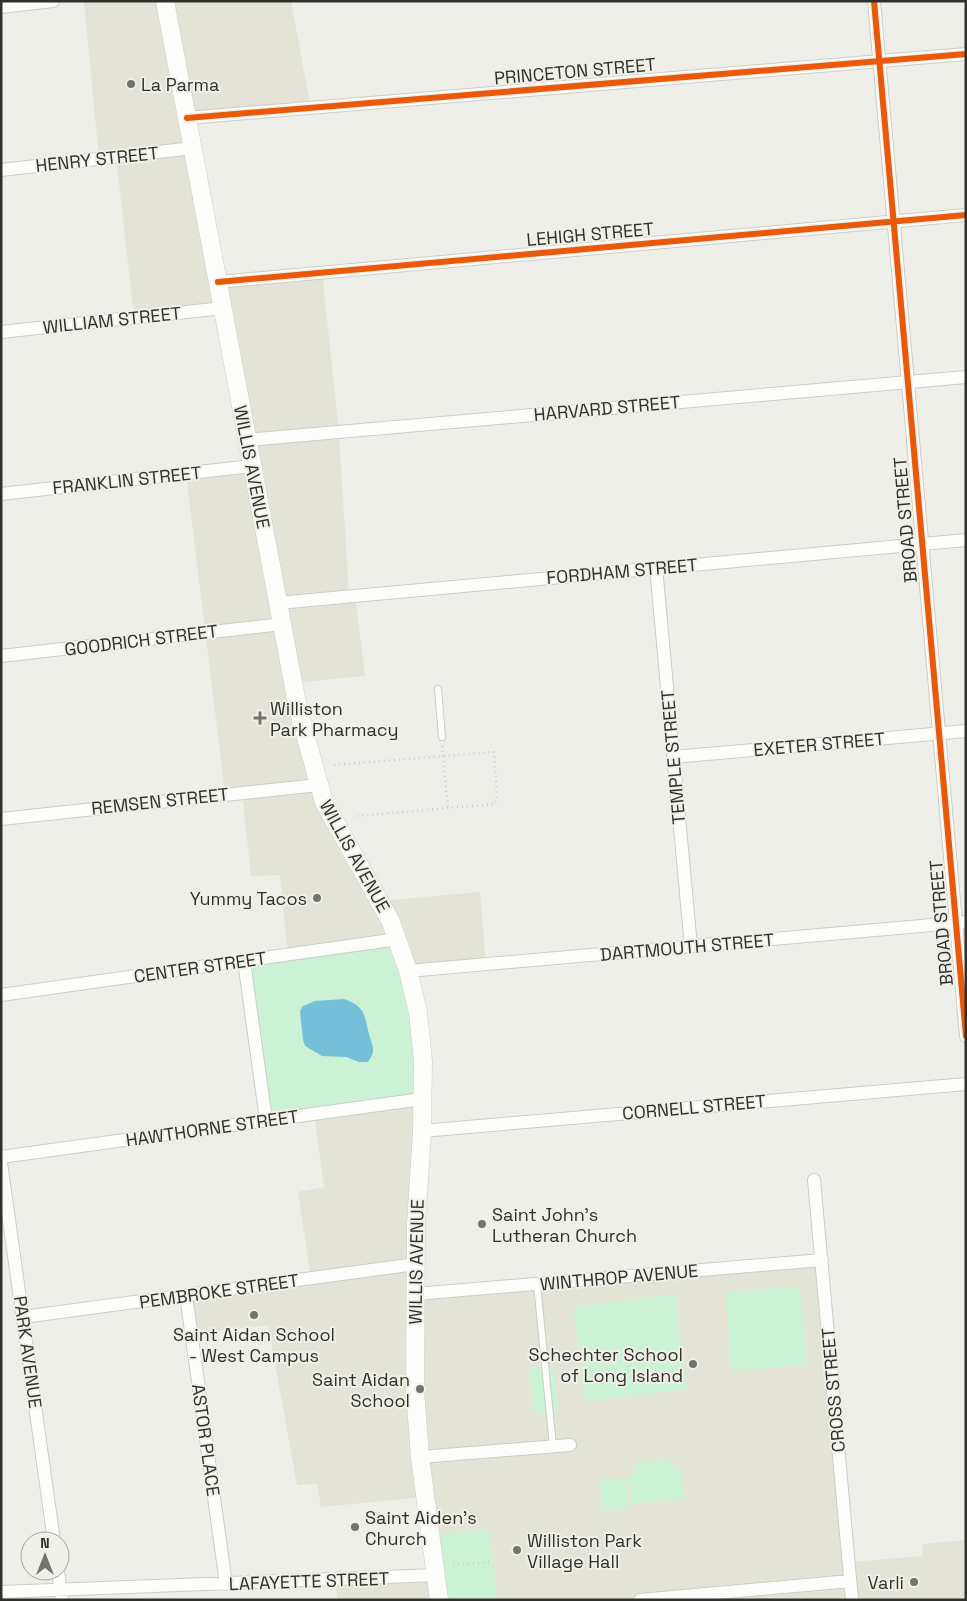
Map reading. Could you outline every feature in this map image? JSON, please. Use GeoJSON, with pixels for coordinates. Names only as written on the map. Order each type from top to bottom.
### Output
{"type":"FeatureCollection","features":[{"type":"Feature","properties":{"kind":"main road","name":"WILLIS AVENUE"},"geometry":{"type":"LineString","coordinates":[[165,1],[298,709],[318,785],[334,822],[380,901],[398,939],[408,971],[421,1032],[422,1131],[415,1294],[414,1383],[420,1457],[440,1600]]}},
{"type":"Feature","properties":{"kind":"street"},"geometry":{"type":"LineString","coordinates":[[1,7],[20,3],[53,1]]}},
{"type":"Feature","properties":{"kind":"street","name":"BROAD STREET"},"geometry":{"type":"LineString","coordinates":[[874,1],[939,734],[961,923],[966,1036]]}},
{"type":"Feature","properties":{"kind":"street","name":"PRINCETON STREET"},"geometry":{"type":"LineString","coordinates":[[187,118],[966,54]]}},
{"type":"Feature","properties":{"kind":"street","name":"HENRY STREET"},"geometry":{"type":"LineString","coordinates":[[1,170],[193,148]]}},
{"type":"Feature","properties":{"kind":"street","name":"LEHIGH STREET"},"geometry":{"type":"LineString","coordinates":[[218,282],[966,215]]}},
{"type":"Feature","properties":{"kind":"street","name":"WILLIAM STREET"},"geometry":{"type":"LineString","coordinates":[[1,332],[223,308]]}},
{"type":"Feature","properties":{"kind":"street","name":"HARVARD STREET"},"geometry":{"type":"LineString","coordinates":[[247,440],[966,377]]}},
{"type":"Feature","properties":{"kind":"street","name":"FRANKLIN STREET"},"geometry":{"type":"LineString","coordinates":[[1,494],[252,466]]}},
{"type":"Feature","properties":{"kind":"street","name":"FORDHAM STREET"},"geometry":{"type":"LineString","coordinates":[[278,603],[966,540]]}},
{"type":"Feature","properties":{"kind":"street","name":"TEMPLE STREET"},"geometry":{"type":"LineString","coordinates":[[656,568],[690,947]]}},
{"type":"Feature","properties":{"kind":"street","name":"GOODRICH STREET"},"geometry":{"type":"LineString","coordinates":[[1,656],[282,624]]}},
{"type":"Feature","properties":{"kind":"street","name":"EXETER STREET"},"geometry":{"type":"LineString","coordinates":[[673,757],[966,732]]}},
{"type":"Feature","properties":{"kind":"street","name":"REMSEN STREET"},"geometry":{"type":"LineString","coordinates":[[1,818],[318,785]]}},
{"type":"Feature","properties":{"kind":"street","name":"DARTMOUTH STREET"},"geometry":{"type":"LineString","coordinates":[[408,971],[961,923]]}},
{"type":"Feature","properties":{"kind":"street","name":"CENTER STREET"},"geometry":{"type":"LineString","coordinates":[[1,994],[398,939]]}},
{"type":"Feature","properties":{"kind":"street"},"geometry":{"type":"LineString","coordinates":[[244,961],[266,1120]]}},
{"type":"Feature","properties":{"kind":"street","name":"CORNELL STREET"},"geometry":{"type":"LineString","coordinates":[[422,1131],[966,1084]]}},
{"type":"Feature","properties":{"kind":"street","name":"HAWTHORNE STREET"},"geometry":{"type":"LineString","coordinates":[[1,1157],[422,1099]]}},
{"type":"Feature","properties":{"kind":"street","name":"PARK AVENUE"},"geometry":{"type":"LineString","coordinates":[[1,1162],[53,1531]]}},
{"type":"Feature","properties":{"kind":"street","name":"CROSS STREET"},"geometry":{"type":"LineString","coordinates":[[814,1180],[852,1600]]}},
{"type":"Feature","properties":{"kind":"street","name":"WINTHROP AVENUE"},"geometry":{"type":"LineString","coordinates":[[415,1294],[822,1260]]}},
{"type":"Feature","properties":{"kind":"street","name":"PEMBROKE STREET"},"geometry":{"type":"LineString","coordinates":[[23,1317],[416,1264]]}},
{"type":"Feature","properties":{"kind":"street","name":"ASTOR PLACE"},"geometry":{"type":"LineString","coordinates":[[186,1295],[226,1584]]}},
{"type":"Feature","properties":{"kind":"street"},"geometry":{"type":"LineString","coordinates":[[420,1457],[570,1444]]}},
{"type":"Feature","properties":{"kind":"street","name":"LAFAYETTE STREET"},"geometry":{"type":"LineString","coordinates":[[1,1592],[62,1595],[226,1584],[436,1575]]}},
{"type":"Feature","properties":{"kind":"street"},"geometry":{"type":"LineString","coordinates":[[60,1581],[62,1595]]}},
{"type":"Feature","properties":{"kind":"street"},"geometry":{"type":"LineString","coordinates":[[640,1600],[850,1581]]}},
{"type":"Feature","properties":{"kind":"lane"},"geometry":{"type":"LineString","coordinates":[[438,689],[442,737]]}},
{"type":"Feature","properties":{"kind":"lane"},"geometry":{"type":"LineString","coordinates":[[537,1284],[554,1446]]}},
{"type":"Feature","properties":{"kind":"path"},"geometry":{"type":"LineString","coordinates":[[442,737],[448,808]]}},
{"type":"Feature","properties":{"kind":"path"},"geometry":{"type":"LineString","coordinates":[[334,765],[492,751],[494,754],[497,796],[495,804],[356,816]]}},
{"type":"Feature","properties":{"kind":"path"},"geometry":{"type":"LineString","coordinates":[[453,1565],[492,1562]]}},
{"type":"Feature","properties":{"kind":"shaded area"},"geometry":{"type":"Polygon","coordinates":[[[84,1],[291,1],[311,109],[188,118],[218,282],[322,272],[339,433],[349,595],[355,594],[365,676],[293,683],[318,785],[380,901],[480,892],[486,964],[408,971],[288,955],[280,875],[251,876],[242,793],[225,794],[186,474],[252,466],[223,309],[134,317],[116,157],[99,159],[84,1]]]}},
{"type":"Feature","properties":{"kind":"shaded area"},"geometry":{"type":"Polygon","coordinates":[[[422,1099],[415,1288],[822,1260],[849,1562],[923,1556],[922,1544],[966,1540],[966,1600],[338,1600],[334,1580],[436,1575],[425,1497],[321,1507],[317,1484],[297,1485],[268,1325],[192,1334],[186,1295],[311,1278],[298,1192],[324,1187],[314,1114],[422,1099]]]}},
{"type":"Feature","properties":{"kind":"green space"},"geometry":{"type":"Polygon","coordinates":[[[398,939],[408,971],[420,1099],[270,1119],[247,961],[398,939]]]}},
{"type":"Feature","properties":{"kind":"green space"},"geometry":{"type":"Polygon","coordinates":[[[800,1286],[807,1365],[732,1371],[725,1293],[800,1286]]]}},
{"type":"Feature","properties":{"kind":"green space"},"geometry":{"type":"Polygon","coordinates":[[[675,1294],[687,1389],[585,1402],[573,1307],[675,1294]]]}},
{"type":"Feature","properties":{"kind":"green space"},"geometry":{"type":"Polygon","coordinates":[[[554,1366],[558,1412],[533,1414],[529,1368],[554,1366]]]}},
{"type":"Feature","properties":{"kind":"green space"},"geometry":{"type":"Polygon","coordinates":[[[666,1459],[682,1473],[685,1498],[631,1504],[628,1478],[640,1462],[666,1459]]]}},
{"type":"Feature","properties":{"kind":"green space"},"geometry":{"type":"Polygon","coordinates":[[[625,1478],[628,1508],[602,1510],[599,1480],[625,1478]]]}},
{"type":"Feature","properties":{"kind":"green space"},"geometry":{"type":"Polygon","coordinates":[[[490,1529],[497,1600],[439,1600],[431,1535],[490,1529]]]}},
{"type":"Feature","properties":{"kind":"water"},"geometry":{"type":"Polygon","coordinates":[[[344,999],[360,1008],[364,1016],[373,1048],[368,1062],[359,1062],[346,1057],[322,1056],[305,1046],[300,1011],[303,1006],[315,1001],[344,999]]]}},
{"type":"Feature","properties":{"kind":"cycle path"},"geometry":{"type":"LineString","coordinates":[[874,1],[966,1036]]}},
{"type":"Feature","properties":{"kind":"cycle path"},"geometry":{"type":"LineString","coordinates":[[187,118],[966,54]]}},
{"type":"Feature","properties":{"kind":"cycle path"},"geometry":{"type":"LineString","coordinates":[[218,282],[966,215]]}},
{"type":"Feature","properties":{"kind":"place","name":"La Parma"},"geometry":{"type":"Point","coordinates":[131,84]}},
{"type":"Feature","properties":{"kind":"place","name":"Williston Park Pharmacy"},"geometry":{"type":"Point","coordinates":[260,718]}},
{"type":"Feature","properties":{"kind":"place","name":"Yummy Tacos"},"geometry":{"type":"Point","coordinates":[317,898]}},
{"type":"Feature","properties":{"kind":"place","name":"Saint John's Lutheran Church"},"geometry":{"type":"Point","coordinates":[482,1224]}},
{"type":"Feature","properties":{"kind":"place","name":"Saint Aidan School - West Campus"},"geometry":{"type":"Point","coordinates":[254,1315]}},
{"type":"Feature","properties":{"kind":"place","name":"Schechter School of Long Island"},"geometry":{"type":"Point","coordinates":[693,1364]}},
{"type":"Feature","properties":{"kind":"place","name":"Saint Aidan School"},"geometry":{"type":"Point","coordinates":[420,1389]}},
{"type":"Feature","properties":{"kind":"place","name":"Saint Aiden's Church"},"geometry":{"type":"Point","coordinates":[355,1527]}},
{"type":"Feature","properties":{"kind":"place","name":"Williston Park Village Hall"},"geometry":{"type":"Point","coordinates":[517,1550]}},
{"type":"Feature","properties":{"kind":"place","name":"Varli"},"geometry":{"type":"Point","coordinates":[914,1582]}}]}
